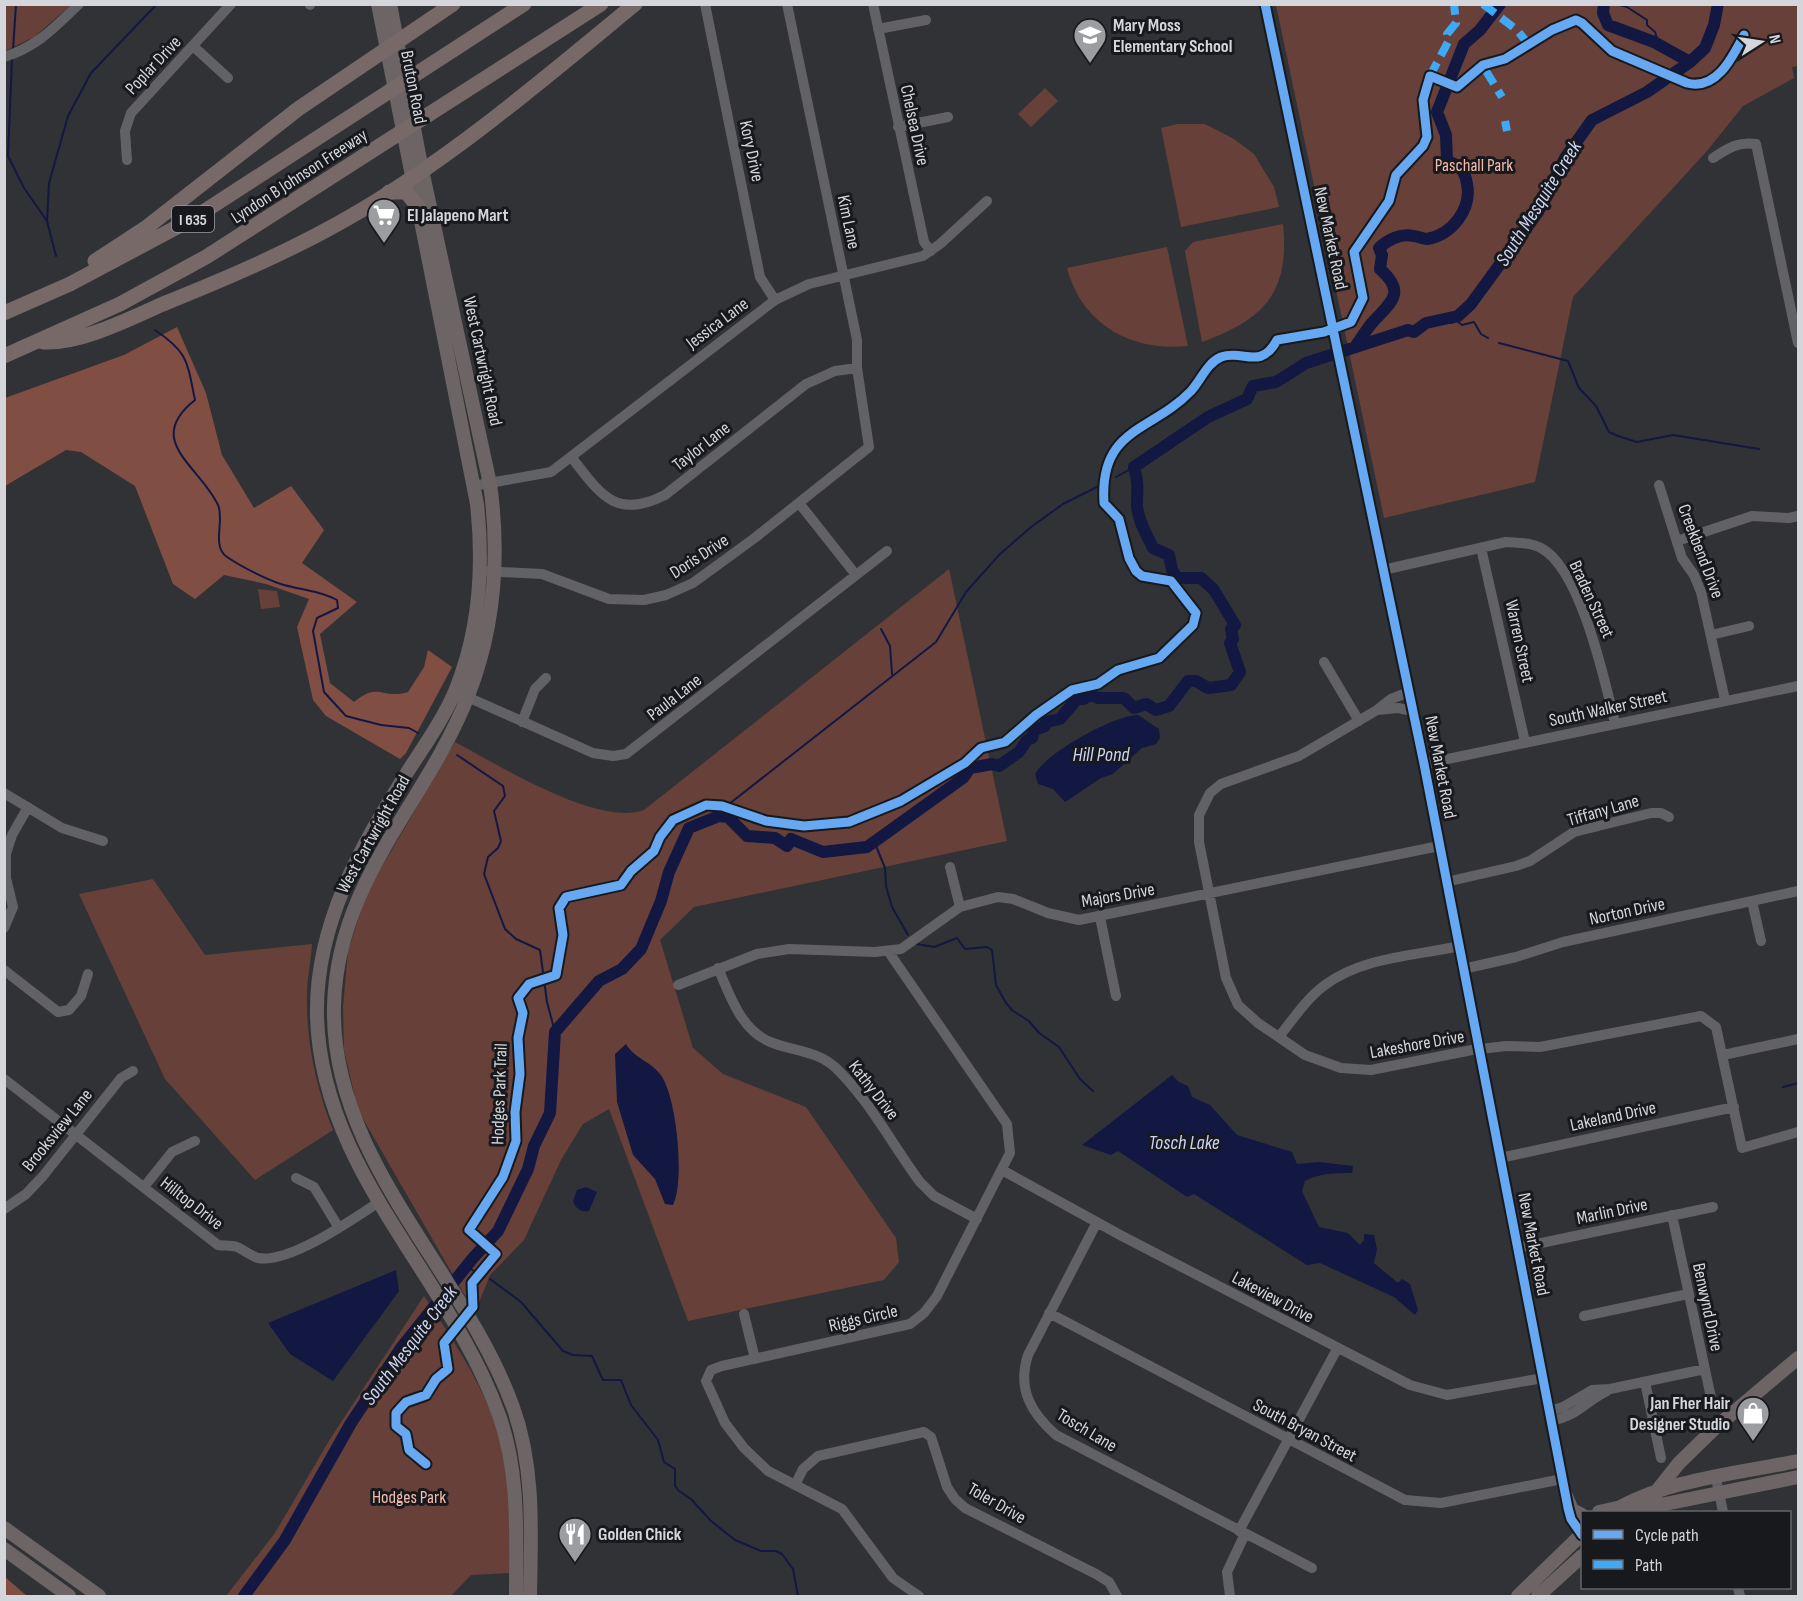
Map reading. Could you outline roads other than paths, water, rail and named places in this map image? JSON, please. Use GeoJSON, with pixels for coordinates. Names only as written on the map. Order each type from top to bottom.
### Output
{"type":"FeatureCollection","features":[{"type":"Feature","properties":{"kind":"highway"},"geometry":{"type":"LineString","coordinates":[[4,311],[65,279],[123,244],[256,140],[453,4]]}},
{"type":"Feature","properties":{"kind":"highway","name":"Lyndon B Johnson Freeway"},"geometry":{"type":"LineString","coordinates":[[4,311],[87,276],[221,202],[524,4]]}},
{"type":"Feature","properties":{"kind":"highway","name":"Lyndon B Johnson Freeway"},"geometry":{"type":"LineString","coordinates":[[4,356],[40,342],[140,293],[251,230],[601,4]]}},
{"type":"Feature","properties":{"kind":"highway"},"geometry":{"type":"LineString","coordinates":[[40,342],[62,343],[201,289],[307,240],[389,192],[496,117],[635,4]]}},
{"type":"Feature","properties":{"kind":"highway"},"geometry":{"type":"LineString","coordinates":[[389,192],[406,192],[419,208]]}},
{"type":"Feature","properties":{"kind":"main road","name":"Bruton Road"},"geometry":{"type":"LineString","coordinates":[[378,4],[392,45],[418,173]]}},
{"type":"Feature","properties":{"kind":"main road","name":"Bruton Road"},"geometry":{"type":"LineString","coordinates":[[390,4],[392,45]]}},
{"type":"Feature","properties":{"kind":"main road","name":"West Cartwright Road"},"geometry":{"type":"LineString","coordinates":[[418,173],[419,208],[450,293],[494,516],[488,571],[461,694],[412,800],[369,873],[345,931],[336,970],[334,1031],[338,1062],[358,1128],[411,1224],[474,1328],[512,1405],[522,1435],[531,1490],[531,1596]]}},
{"type":"Feature","properties":{"kind":"main road","name":"West Cartwright Road"},"geometry":{"type":"LineString","coordinates":[[418,173],[431,239],[435,296],[473,486],[482,551],[488,571]]}},
{"type":"Feature","properties":{"kind":"main road"},"geometry":{"type":"LineString","coordinates":[[435,296],[450,293]]}},
{"type":"Feature","properties":{"kind":"main road","name":"West Cartwright Road"},"geometry":{"type":"LineString","coordinates":[[461,694],[397,789],[351,867],[330,926],[320,965],[317,1001],[322,1062],[333,1109],[346,1141],[379,1202],[461,1338],[499,1415],[512,1461],[515,1491],[516,1596]]}},
{"type":"Feature","properties":{"kind":"main road"},"geometry":{"type":"LineString","coordinates":[[397,789],[412,800]]}},
{"type":"Feature","properties":{"kind":"main road"},"geometry":{"type":"LineString","coordinates":[[330,926],[345,931]]}},
{"type":"Feature","properties":{"kind":"main road"},"geometry":{"type":"LineString","coordinates":[[380,1168],[382,1196],[379,1202],[388,1204],[404,1223],[411,1224]]}},
{"type":"Feature","properties":{"kind":"main road"},"geometry":{"type":"LineString","coordinates":[[1656,1492],[1679,1463],[1715,1428],[1798,1358]]}},
{"type":"Feature","properties":{"kind":"main road"},"geometry":{"type":"LineString","coordinates":[[1622,1510],[1656,1492],[1798,1461]]}},
{"type":"Feature","properties":{"kind":"main road"},"geometry":{"type":"LineString","coordinates":[[1679,1463],[1681,1474],[1687,1484]]}},
{"type":"Feature","properties":{"kind":"main road"},"geometry":{"type":"LineString","coordinates":[[1649,1511],[1665,1504],[1798,1477]]}},
{"type":"Feature","properties":{"kind":"main road"},"geometry":{"type":"LineString","coordinates":[[515,1491],[531,1490]]}},
{"type":"Feature","properties":{"kind":"main road"},"geometry":{"type":"LineString","coordinates":[[1566,1497],[1572,1510],[1581,1514]]}},
{"type":"Feature","properties":{"kind":"main road"},"geometry":{"type":"LineString","coordinates":[[4,1527],[99,1596]]}},
{"type":"Feature","properties":{"kind":"main road"},"geometry":{"type":"LineString","coordinates":[[1518,1596],[1581,1535]]}},
{"type":"Feature","properties":{"kind":"main road"},"geometry":{"type":"LineString","coordinates":[[4,1549],[69,1596]]}},
{"type":"Feature","properties":{"kind":"main road"},"geometry":{"type":"LineString","coordinates":[[1538,1596],[1581,1557]]}},
{"type":"Feature","properties":{"kind":"street"},"geometry":{"type":"LineString","coordinates":[[4,57],[25,50],[49,34],[79,4]]}},
{"type":"Feature","properties":{"kind":"street","name":"Poplar Drive"},"geometry":{"type":"LineString","coordinates":[[127,160],[125,131],[131,112],[231,4]]}},
{"type":"Feature","properties":{"kind":"street","name":"Kory Drive"},"geometry":{"type":"LineString","coordinates":[[705,4],[760,277],[775,300]]}},
{"type":"Feature","properties":{"kind":"street","name":"Kim Lane"},"geometry":{"type":"LineString","coordinates":[[787,4],[857,340],[857,368],[869,447]]}},
{"type":"Feature","properties":{"kind":"street","name":"Chelsea Drive"},"geometry":{"type":"LineString","coordinates":[[873,4],[924,242],[931,251]]}},
{"type":"Feature","properties":{"kind":"street","name":"New Market Road"},"geometry":{"type":"LineString","coordinates":[[1265,4],[1424,764],[1562,1479],[1571,1519],[1581,1533]]}},
{"type":"Feature","properties":{"kind":"street"},"geometry":{"type":"LineString","coordinates":[[878,29],[926,20]]}},
{"type":"Feature","properties":{"kind":"street"},"geometry":{"type":"LineString","coordinates":[[193,46],[228,78]]}},
{"type":"Feature","properties":{"kind":"street"},"geometry":{"type":"LineString","coordinates":[[898,127],[948,117]]}},
{"type":"Feature","properties":{"kind":"street"},"geometry":{"type":"LineString","coordinates":[[1713,158],[1745,142],[1756,144],[1798,343]]}},
{"type":"Feature","properties":{"kind":"street","name":"Jessica Lane"},"geometry":{"type":"LineString","coordinates":[[473,486],[551,472],[775,300],[809,284],[915,259],[931,251],[987,201]]}},
{"type":"Feature","properties":{"kind":"street","name":"Taylor Lane"},"geometry":{"type":"LineString","coordinates":[[572,458],[600,494],[617,503],[633,507],[646,505],[665,495],[811,381],[835,371],[857,368]]}},
{"type":"Feature","properties":{"kind":"street","name":"Doris Drive"},"geometry":{"type":"LineString","coordinates":[[488,571],[542,573],[609,599],[644,600],[666,595],[693,583],[869,447]]}},
{"type":"Feature","properties":{"kind":"street","name":"Creekbend Drive"},"geometry":{"type":"LineString","coordinates":[[1659,485],[1682,558],[1694,575],[1701,592],[1725,700]]}},
{"type":"Feature","properties":{"kind":"street"},"geometry":{"type":"LineString","coordinates":[[799,503],[856,575]]}},
{"type":"Feature","properties":{"kind":"street"},"geometry":{"type":"LineString","coordinates":[[1677,541],[1752,516],[1789,518],[1798,516]]}},
{"type":"Feature","properties":{"kind":"street","name":"Braden Street"},"geometry":{"type":"LineString","coordinates":[[1383,570],[1506,542],[1525,543],[1542,549],[1563,570],[1597,649],[1615,723]]}},
{"type":"Feature","properties":{"kind":"street","name":"Warren Street"},"geometry":{"type":"LineString","coordinates":[[1481,548],[1525,742]]}},
{"type":"Feature","properties":{"kind":"street","name":"Paula Lane"},"geometry":{"type":"LineString","coordinates":[[461,694],[593,753],[613,756],[626,754],[887,551]]}},
{"type":"Feature","properties":{"kind":"street"},"geometry":{"type":"LineString","coordinates":[[1711,636],[1749,626]]}},
{"type":"Feature","properties":{"kind":"street"},"geometry":{"type":"LineString","coordinates":[[1324,662],[1359,721]]}},
{"type":"Feature","properties":{"kind":"street"},"geometry":{"type":"LineString","coordinates":[[522,722],[535,689],[546,678]]}},
{"type":"Feature","properties":{"kind":"street","name":"South Walker Street"},"geometry":{"type":"LineString","coordinates":[[1424,764],[1798,686]]}},
{"type":"Feature","properties":{"kind":"street","name":"Lakeshore Drive"},"geometry":{"type":"LineString","coordinates":[[1409,692],[1391,699],[1377,710],[1299,756],[1221,783],[1210,794],[1199,815],[1198,828],[1226,978],[1238,1005],[1305,1055],[1327,1064],[1353,1070],[1388,1068],[1506,1046],[1540,1047],[1701,1016],[1716,1027],[1742,1148],[1798,1132]]}},
{"type":"Feature","properties":{"kind":"street"},"geometry":{"type":"LineString","coordinates":[[1377,710],[1398,708],[1413,711]]}},
{"type":"Feature","properties":{"kind":"street"},"geometry":{"type":"LineString","coordinates":[[4,793],[77,835],[102,842]]}},
{"type":"Feature","properties":{"kind":"street"},"geometry":{"type":"LineString","coordinates":[[4,928],[13,906],[6,878],[6,854],[12,835],[28,807]]}},
{"type":"Feature","properties":{"kind":"street","name":"Tiffany Lane"},"geometry":{"type":"LineString","coordinates":[[1446,882],[1497,872],[1530,861],[1574,832],[1651,813],[1661,813],[1669,817]]}},
{"type":"Feature","properties":{"kind":"street","name":"Majors Drive"},"geometry":{"type":"LineString","coordinates":[[678,985],[757,954],[789,949],[888,951],[901,949],[960,907],[998,897],[1013,898],[1066,918],[1079,920],[1439,846]]}},
{"type":"Feature","properties":{"kind":"street"},"geometry":{"type":"LineString","coordinates":[[950,867],[960,907]]}},
{"type":"Feature","properties":{"kind":"street","name":"Norton Drive"},"geometry":{"type":"LineString","coordinates":[[1463,969],[1516,957],[1563,942],[1798,891]]}},
{"type":"Feature","properties":{"kind":"street"},"geometry":{"type":"LineString","coordinates":[[1752,901],[1761,941]]}},
{"type":"Feature","properties":{"kind":"street"},"geometry":{"type":"LineString","coordinates":[[1100,917],[1116,996]]}},
{"type":"Feature","properties":{"kind":"street"},"geometry":{"type":"LineString","coordinates":[[1279,1037],[1325,985],[1346,973],[1371,964],[1459,946]]}},
{"type":"Feature","properties":{"kind":"street","name":"Riggs Circle"},"geometry":{"type":"LineString","coordinates":[[888,951],[1007,1124],[1010,1153],[937,1296],[910,1324],[711,1370],[705,1382],[725,1423],[744,1448],[768,1472],[842,1509],[893,1578],[919,1596]]}},
{"type":"Feature","properties":{"kind":"street","name":"Kathy Drive"},"geometry":{"type":"LineString","coordinates":[[718,968],[736,1010],[746,1024],[771,1043],[827,1060],[847,1081],[920,1182],[934,1196],[977,1219]]}},
{"type":"Feature","properties":{"kind":"street"},"geometry":{"type":"LineString","coordinates":[[4,970],[58,1012],[69,1010],[81,996],[88,974]]}},
{"type":"Feature","properties":{"kind":"street"},"geometry":{"type":"LineString","coordinates":[[1723,1055],[1798,1039]]}},
{"type":"Feature","properties":{"kind":"street","name":"Brooksview Lane"},"geometry":{"type":"LineString","coordinates":[[4,1209],[26,1194],[121,1078],[134,1071]]}},
{"type":"Feature","properties":{"kind":"street","name":"Hilltop Drive"},"geometry":{"type":"LineString","coordinates":[[4,1079],[218,1245],[235,1247],[258,1257],[274,1257],[296,1250],[339,1228],[379,1202]]}},
{"type":"Feature","properties":{"kind":"street","name":"Lakeland Drive"},"geometry":{"type":"LineString","coordinates":[[1500,1158],[1734,1107]]}},
{"type":"Feature","properties":{"kind":"street"},"geometry":{"type":"LineString","coordinates":[[144,1187],[172,1152],[195,1141]]}},
{"type":"Feature","properties":{"kind":"street","name":"Lakeview Drive"},"geometry":{"type":"LineString","coordinates":[[1002,1170],[1337,1349],[1428,1392],[1460,1393],[1543,1378]]}},
{"type":"Feature","properties":{"kind":"street"},"geometry":{"type":"LineString","coordinates":[[296,1179],[314,1187],[339,1228]]}},
{"type":"Feature","properties":{"kind":"street","name":"Marlin Drive"},"geometry":{"type":"LineString","coordinates":[[1517,1248],[1713,1207]]}},
{"type":"Feature","properties":{"kind":"street","name":"Benwynd Drive"},"geometry":{"type":"LineString","coordinates":[[1672,1215],[1713,1407]]}},
{"type":"Feature","properties":{"kind":"street","name":"Tosch Lane"},"geometry":{"type":"LineString","coordinates":[[1097,1222],[1028,1355],[1023,1379],[1026,1393],[1039,1420],[1056,1435],[1312,1568]]}},
{"type":"Feature","properties":{"kind":"street"},"geometry":{"type":"LineString","coordinates":[[1584,1316],[1688,1294]]}},
{"type":"Feature","properties":{"kind":"street","name":"South Bryan Street"},"geometry":{"type":"LineString","coordinates":[[1049,1313],[1387,1493],[1415,1502],[1441,1503],[1562,1479]]}},
{"type":"Feature","properties":{"kind":"street"},"geometry":{"type":"LineString","coordinates":[[744,1314],[755,1359]]}},
{"type":"Feature","properties":{"kind":"street"},"geometry":{"type":"LineString","coordinates":[[1230,1596],[1227,1572],[1254,1500],[1290,1440],[1337,1349]]}},
{"type":"Feature","properties":{"kind":"street"},"geometry":{"type":"LineString","coordinates":[[1550,1416],[1576,1413],[1593,1398],[1610,1389],[1705,1369]]}},
{"type":"Feature","properties":{"kind":"street"},"geometry":{"type":"LineString","coordinates":[[1645,1382],[1660,1458]]}},
{"type":"Feature","properties":{"kind":"street","name":"Toler Drive"},"geometry":{"type":"LineString","coordinates":[[795,1485],[803,1469],[818,1456],[924,1432],[931,1437],[951,1494],[965,1508],[1096,1574],[1108,1582],[1117,1596]]}},
{"type":"Feature","properties":{"kind":"street"},"geometry":{"type":"LineString","coordinates":[[1716,1478],[1723,1511]]}},
{"type":"Feature","properties":{"kind":"water","name":"Hill Pond"},"geometry":{"type":"Polygon","coordinates":[[[1138,715],[1159,729],[1160,738],[1156,744],[1142,748],[1113,774],[1101,778],[1065,802],[1053,789],[1038,784],[1035,774],[1042,765],[1066,746],[1113,721],[1138,715]]]}},
{"type":"Feature","properties":{"kind":"water"},"geometry":{"type":"Polygon","coordinates":[[[626,1044],[633,1053],[660,1074],[671,1100],[679,1159],[677,1194],[673,1205],[665,1204],[655,1179],[633,1155],[617,1102],[615,1054],[626,1044]]]}},
{"type":"Feature","properties":{"kind":"water","name":"Tosch Lake"},"geometry":{"type":"Polygon","coordinates":[[[1172,1075],[1179,1082],[1188,1086],[1192,1097],[1210,1105],[1237,1135],[1292,1152],[1297,1164],[1319,1162],[1353,1166],[1352,1173],[1334,1173],[1311,1178],[1305,1181],[1302,1191],[1319,1227],[1348,1233],[1360,1245],[1364,1240],[1364,1234],[1374,1235],[1377,1249],[1374,1263],[1398,1283],[1402,1279],[1410,1284],[1418,1310],[1415,1315],[1394,1297],[1320,1263],[1307,1265],[1194,1194],[1187,1197],[1118,1151],[1111,1155],[1082,1145],[1172,1075]]]}},
{"type":"Feature","properties":{"kind":"water"},"geometry":{"type":"Polygon","coordinates":[[[586,1187],[597,1192],[589,1211],[579,1209],[573,1201],[577,1190],[586,1187]]]}},
{"type":"Feature","properties":{"kind":"water"},"geometry":{"type":"Polygon","coordinates":[[[396,1270],[399,1291],[333,1381],[290,1354],[268,1323],[396,1270]]]}},
{"type":"Feature","properties":{"kind":"waterway"},"geometry":{"type":"LineString","coordinates":[[13,50],[16,4]]}},
{"type":"Feature","properties":{"kind":"waterway"},"geometry":{"type":"LineString","coordinates":[[56,256],[47,221],[49,183],[68,116],[91,73],[157,4]]}},
{"type":"Feature","properties":{"kind":"waterway","name":"South Mesquite Creek"},"geometry":{"type":"LineString","coordinates":[[1355,347],[1393,297],[1393,285],[1380,269],[1382,255],[1379,248],[1399,236],[1408,235],[1427,239],[1436,237],[1452,226],[1463,211],[1468,193],[1465,175],[1455,164],[1447,161],[1446,135],[1437,112],[1464,44],[1480,30],[1500,4]]}},
{"type":"Feature","properties":{"kind":"waterway","name":"South Mesquite Creek"},"geometry":{"type":"LineString","coordinates":[[1604,4],[1603,13],[1608,25],[1654,42],[1690,62]]}},
{"type":"Feature","properties":{"kind":"waterway"},"geometry":{"type":"LineString","coordinates":[[1616,4],[1627,7],[1647,20],[1647,25],[1655,32],[1659,45]]}},
{"type":"Feature","properties":{"kind":"waterway","name":"South Mesquite Creek"},"geometry":{"type":"LineString","coordinates":[[244,1596],[285,1540],[351,1423],[401,1348],[473,1258],[498,1231],[528,1169],[534,1146],[550,1113],[555,1032],[599,981],[622,969],[641,949],[661,901],[669,872],[689,828],[719,816],[728,817],[747,836],[775,838],[787,846],[791,839],[823,852],[867,847],[963,778],[970,768],[992,764],[999,766],[1019,752],[1027,740],[1032,738],[1034,730],[1045,726],[1046,722],[1060,719],[1077,699],[1084,699],[1090,694],[1098,698],[1124,698],[1134,708],[1146,704],[1156,710],[1169,706],[1188,681],[1196,681],[1208,688],[1231,685],[1240,672],[1230,643],[1233,639],[1231,629],[1235,625],[1214,590],[1201,578],[1177,578],[1172,570],[1169,555],[1153,548],[1139,517],[1134,467],[1208,417],[1247,399],[1253,386],[1276,382],[1306,363],[1408,330],[1414,332],[1426,323],[1458,316],[1471,304],[1538,212],[1565,158],[1592,120],[1647,92],[1690,62],[1705,48],[1714,25],[1718,4]]}},
{"type":"Feature","properties":{"kind":"waterway"},"geometry":{"type":"LineString","coordinates":[[12,58],[8,156],[24,188],[47,221]]}},
{"type":"Feature","properties":{"kind":"waterway"},"geometry":{"type":"LineString","coordinates":[[1445,319],[1451,323],[1457,321],[1462,325],[1474,322],[1481,334],[1488,338]]}},
{"type":"Feature","properties":{"kind":"waterway"},"geometry":{"type":"LineString","coordinates":[[155,330],[174,345],[188,367],[195,400],[180,415],[174,428],[175,441],[180,453],[210,491],[218,505],[220,511],[219,540],[222,552],[240,565],[270,580],[337,600],[338,608],[317,618],[313,631],[324,692],[346,716],[381,725],[409,728],[418,733]]}},
{"type":"Feature","properties":{"kind":"waterway"},"geometry":{"type":"LineString","coordinates":[[1499,343],[1568,361],[1579,388],[1596,406],[1609,432],[1618,436],[1637,442],[1673,435],[1759,449]]}},
{"type":"Feature","properties":{"kind":"waterway"},"geometry":{"type":"LineString","coordinates":[[1116,477],[1134,467]]}},
{"type":"Feature","properties":{"kind":"waterway"},"geometry":{"type":"LineString","coordinates":[[729,804],[936,642],[966,592],[999,555],[1031,527],[1063,504],[1099,486]]}},
{"type":"Feature","properties":{"kind":"waterway"},"geometry":{"type":"LineString","coordinates":[[881,629],[890,646],[892,674]]}},
{"type":"Feature","properties":{"kind":"waterway"},"geometry":{"type":"LineString","coordinates":[[457,755],[503,786],[505,796],[494,811],[501,841],[498,848],[488,857],[484,874],[505,929],[516,939],[540,950],[547,1002],[555,1032]]}},
{"type":"Feature","properties":{"kind":"waterway","name":"South Mesquite Creek"},"geometry":{"type":"LineString","coordinates":[[719,816],[723,811]]}},
{"type":"Feature","properties":{"kind":"waterway"},"geometry":{"type":"LineString","coordinates":[[874,841],[885,868],[886,886],[892,907],[908,935]]}},
{"type":"Feature","properties":{"kind":"waterway"},"geometry":{"type":"LineString","coordinates":[[917,944],[934,947],[957,938],[965,949],[987,947],[992,950],[996,985],[1006,1003],[1013,1011],[1029,1021],[1039,1033],[1059,1047],[1080,1079],[1093,1091]]}},
{"type":"Feature","properties":{"kind":"waterway"},"geometry":{"type":"LineString","coordinates":[[1783,1087],[1798,1083]]}},
{"type":"Feature","properties":{"kind":"waterway"},"geometry":{"type":"LineString","coordinates":[[467,1267],[474,1271]]}},
{"type":"Feature","properties":{"kind":"waterway"},"geometry":{"type":"LineString","coordinates":[[490,1279],[521,1302],[563,1351],[573,1355],[592,1356],[603,1380],[621,1380],[631,1405],[658,1440],[664,1462],[675,1469],[675,1486],[679,1491],[691,1499],[711,1521],[735,1540],[761,1551],[776,1551],[782,1554],[793,1569],[798,1596]]}},
{"type":"Feature","properties":{"kind":"place","name":"Mary Moss Elementary School"},"geometry":{"type":"Point","coordinates":[1090,64]}},
{"type":"Feature","properties":{"kind":"place","name":"El Jalapeno Mart"},"geometry":{"type":"Point","coordinates":[384,244]}},
{"type":"Feature","properties":{"kind":"place","name":"Jan Fher Hair Designer Studio"},"geometry":{"type":"Point","coordinates":[1753,1442]}},
{"type":"Feature","properties":{"kind":"place","name":"Golden Chick"},"geometry":{"type":"Point","coordinates":[575,1563]}},
{"type":"Feature","properties":{"kind":"park label","name":"Paschall Park"},"geometry":{"type":"Point","coordinates":[1474,165]}},
{"type":"Feature","properties":{"kind":"park label","name":"Hodges Park"},"geometry":{"type":"Point","coordinates":[409,1497]}}]}
